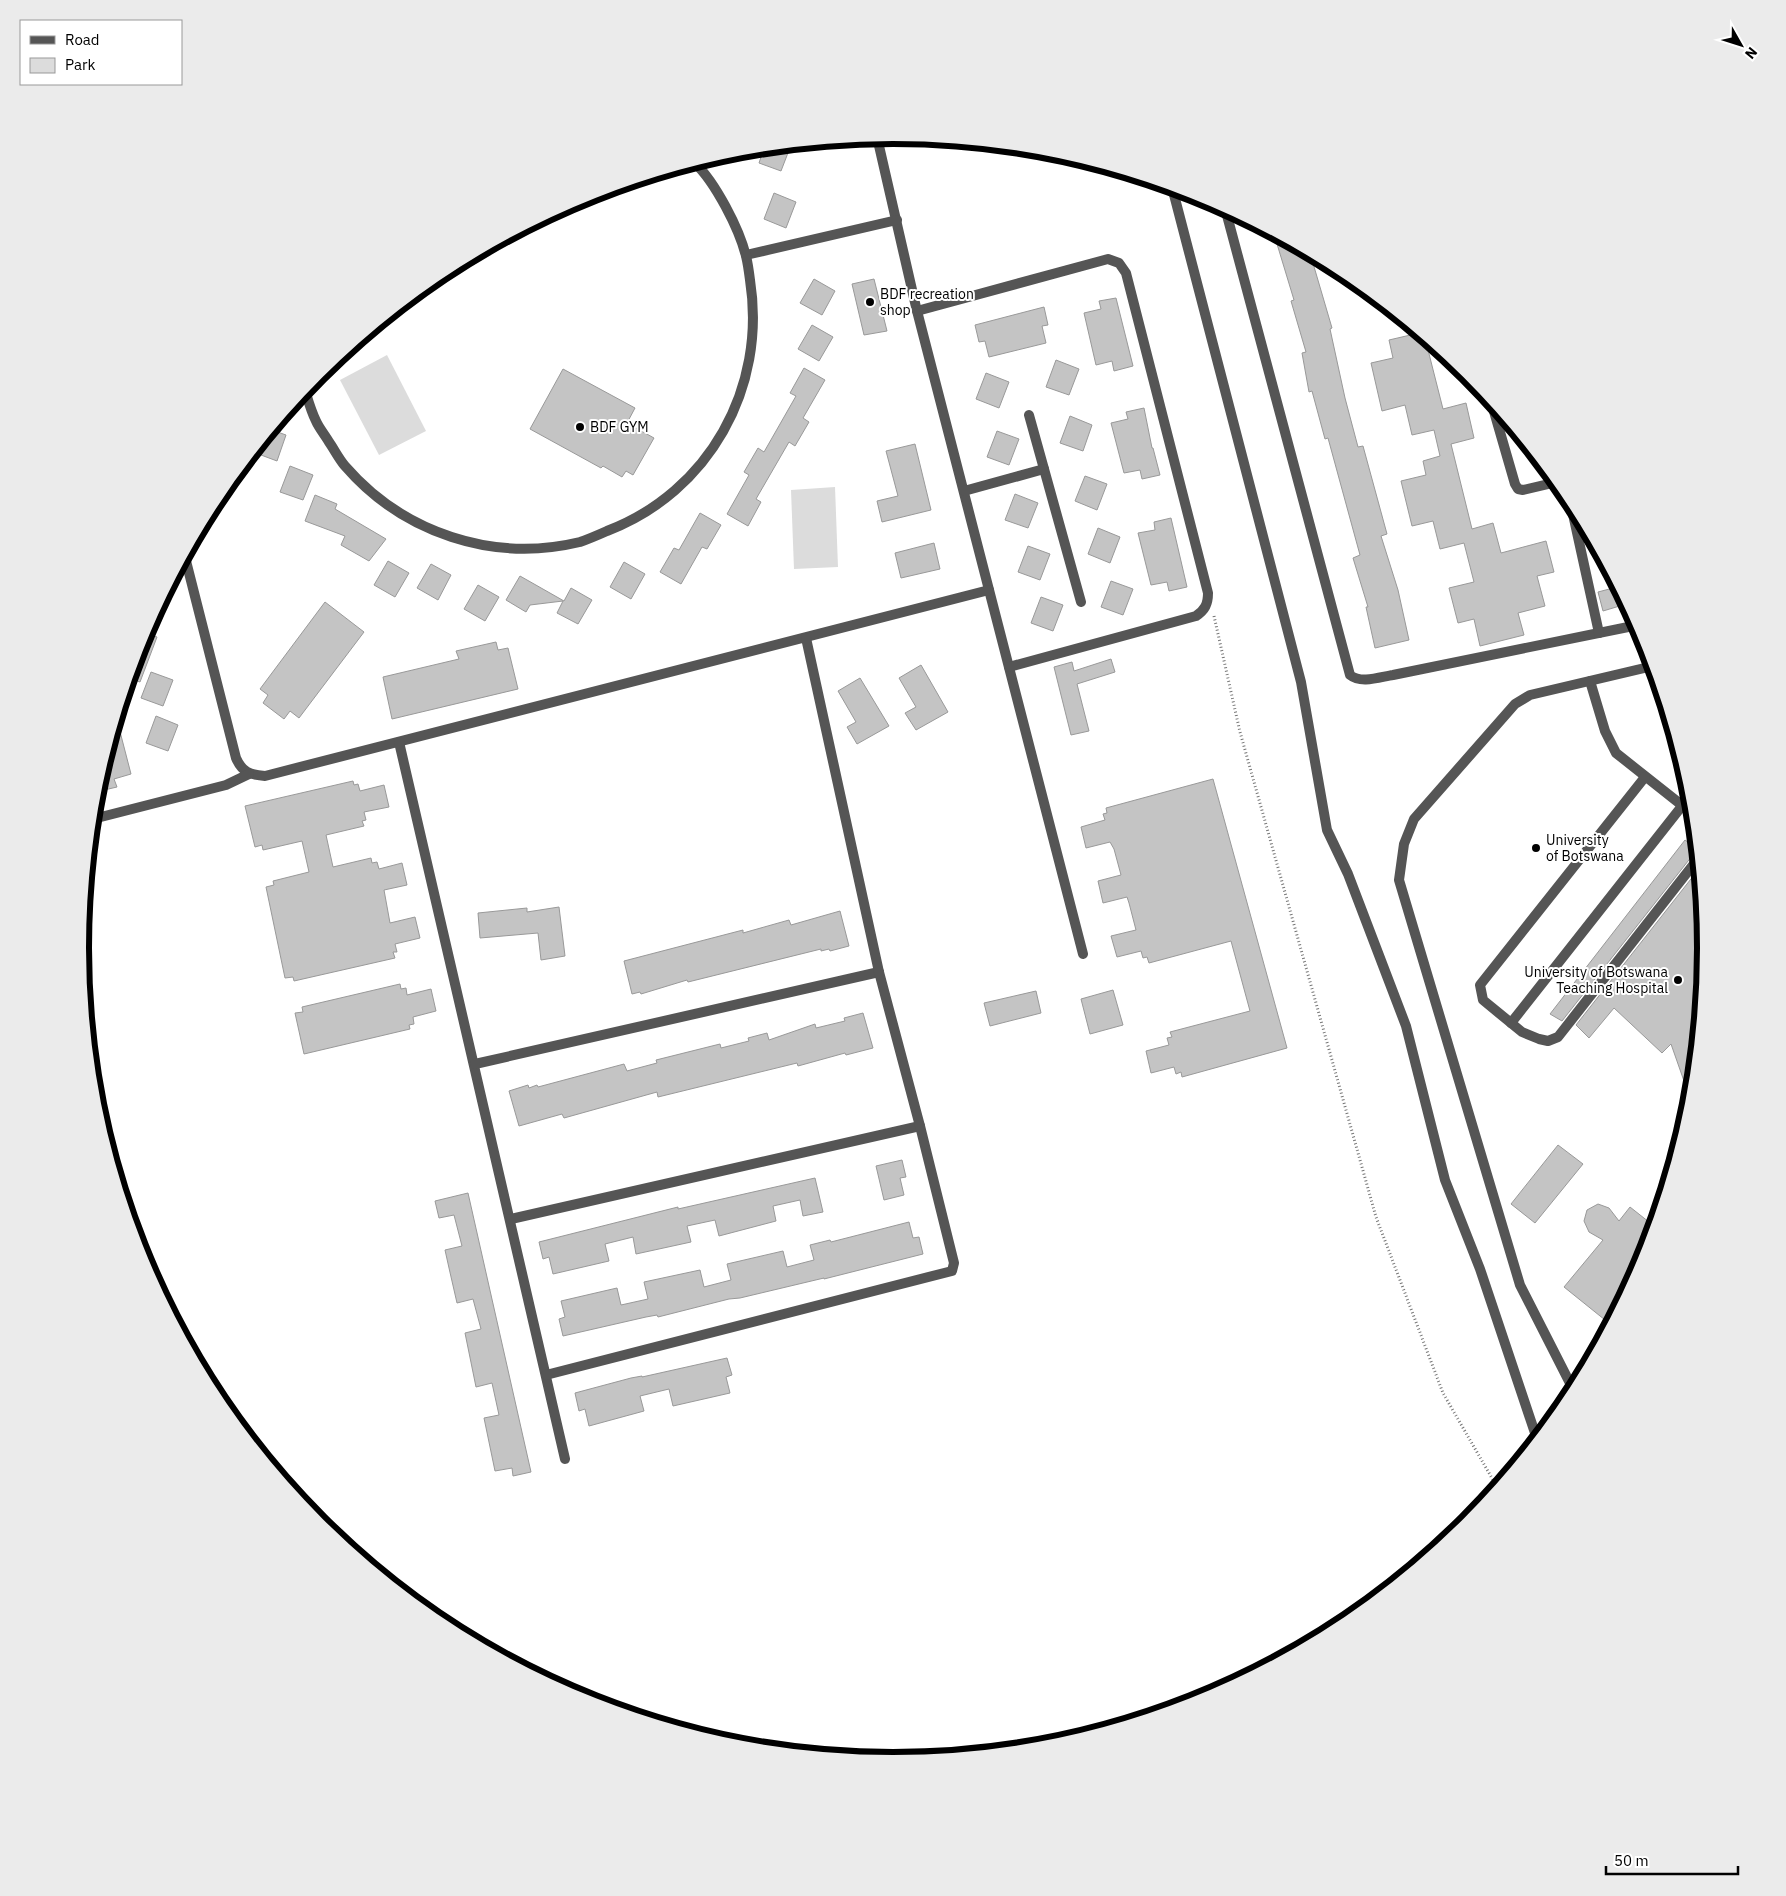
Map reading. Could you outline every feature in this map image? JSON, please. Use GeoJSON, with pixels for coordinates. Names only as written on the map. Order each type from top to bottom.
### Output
{"type":"FeatureCollection","features":[{"type":"Feature","properties":{"kind":"street"},"geometry":{"type":"LineString","coordinates":[[879,144],[917,311],[1083,954]]}},
{"type":"Feature","properties":{"kind":"street"},"geometry":{"type":"LineString","coordinates":[[307,397],[316,421],[344,465],[381,501],[426,528],[476,544],[528,549],[580,542],[629,523],[673,493],[709,455],[735,409],[750,359],[754,307],[746,255],[727,209],[700,167]]}},
{"type":"Feature","properties":{"kind":"street"},"geometry":{"type":"LineString","coordinates":[[1174,195],[1301,682],[1327,830],[1348,874],[1406,1026],[1445,1180],[1480,1269],[1535,1433]]}},
{"type":"Feature","properties":{"kind":"street"},"geometry":{"type":"LineString","coordinates":[[1227,217],[1346,668],[1350,675],[1354,679],[1362,680],[1393,676],[1630,627]]}},
{"type":"Feature","properties":{"kind":"street"},"geometry":{"type":"LineString","coordinates":[[746,255],[897,220]]}},
{"type":"Feature","properties":{"kind":"street"},"geometry":{"type":"LineString","coordinates":[[917,311],[1108,259],[1120,263],[1126,273],[1208,593],[1206,608],[1196,616],[1009,667]]}},
{"type":"Feature","properties":{"kind":"street"},"geometry":{"type":"LineString","coordinates":[[1029,415],[1080,602]]}},
{"type":"Feature","properties":{"kind":"street"},"geometry":{"type":"LineString","coordinates":[[1495,415],[1518,489],[1523,490],[1550,484]]}},
{"type":"Feature","properties":{"kind":"street"},"geometry":{"type":"LineString","coordinates":[[964,491],[1044,469]]}},
{"type":"Feature","properties":{"kind":"street"},"geometry":{"type":"LineString","coordinates":[[1574,521],[1599,633]]}},
{"type":"Feature","properties":{"kind":"street"},"geometry":{"type":"LineString","coordinates":[[186,565],[236,758],[239,766],[249,774],[265,776],[989,590]]}},
{"type":"Feature","properties":{"kind":"street"},"geometry":{"type":"LineString","coordinates":[[546,1375],[952,1271],[954,1263],[879,972],[806,638]]}},
{"type":"Feature","properties":{"kind":"street"},"geometry":{"type":"LineString","coordinates":[[1570,1382],[1520,1286],[1399,880],[1404,844],[1414,819],[1515,704],[1530,695],[1647,668]]}},
{"type":"Feature","properties":{"kind":"street"},"geometry":{"type":"LineString","coordinates":[[1590,681],[1604,731],[1616,753],[1685,808]]}},
{"type":"Feature","properties":{"kind":"street"},"geometry":{"type":"LineString","coordinates":[[400,742],[565,1459]]}},
{"type":"Feature","properties":{"kind":"street"},"geometry":{"type":"LineString","coordinates":[[100,817],[226,785],[249,774]]}},
{"type":"Feature","properties":{"kind":"street"},"geometry":{"type":"LineString","coordinates":[[1645,777],[1480,985],[1483,1000],[1522,1032],[1539,1039],[1548,1040],[1558,1037],[1693,866]]}},
{"type":"Feature","properties":{"kind":"street"},"geometry":{"type":"LineString","coordinates":[[1511,1023],[1682,806]]}},
{"type":"Feature","properties":{"kind":"street"},"geometry":{"type":"LineString","coordinates":[[474,1064],[879,972]]}},
{"type":"Feature","properties":{"kind":"street"},"geometry":{"type":"LineString","coordinates":[[511,1219],[920,1126]]}},
{"type":"Feature","properties":{"kind":"path"},"geometry":{"type":"LineString","coordinates":[[1208,593],[1240,732],[1376,1217],[1443,1393],[1494,1482]]}},
{"type":"Feature","properties":{"kind":"green space"},"geometry":{"type":"Polygon","coordinates":[[[387,355],[426,431],[379,455],[340,380],[387,355]]]}},
{"type":"Feature","properties":{"kind":"green space"},"geometry":{"type":"Polygon","coordinates":[[[835,487],[838,567],[794,569],[791,490],[835,487]]]}},
{"type":"Feature","properties":{"kind":"building"},"geometry":{"type":"Polygon","coordinates":[[[789,151],[781,171],[759,163],[762,155],[789,151]]]}},
{"type":"Feature","properties":{"kind":"building"},"geometry":{"type":"Polygon","coordinates":[[[774,193],[796,202],[786,228],[764,219],[774,193]]]}},
{"type":"Feature","properties":{"kind":"building"},"geometry":{"type":"Polygon","coordinates":[[[1276,241],[1313,262],[1332,328],[1330,329],[1345,398],[1358,447],[1363,446],[1387,534],[1381,536],[1398,590],[1409,640],[1375,648],[1366,607],[1368,607],[1353,558],[1360,555],[1328,438],[1325,439],[1312,391],[1309,392],[1302,353],[1306,352],[1291,301],[1294,300],[1276,241]]]}},
{"type":"Feature","properties":{"kind":"building"},"geometry":{"type":"Polygon","coordinates":[[[814,279],[835,291],[822,315],[800,303],[814,279]]]}},
{"type":"Feature","properties":{"kind":"building"},"geometry":{"type":"Polygon","coordinates":[[[874,279],[887,331],[864,335],[852,284],[874,279]]]}},
{"type":"Feature","properties":{"kind":"building"},"geometry":{"type":"Polygon","coordinates":[[[1116,298],[1133,366],[1114,371],[1112,361],[1096,365],[1084,313],[1101,309],[1099,301],[1116,298]]]}},
{"type":"Feature","properties":{"kind":"building"},"geometry":{"type":"Polygon","coordinates":[[[1044,307],[1048,325],[1042,326],[1046,343],[989,357],[985,341],[979,342],[975,325],[1044,307]]]}},
{"type":"Feature","properties":{"kind":"building"},"geometry":{"type":"Polygon","coordinates":[[[812,325],[833,337],[819,361],[798,349],[812,325]]]}},
{"type":"Feature","properties":{"kind":"building"},"geometry":{"type":"Polygon","coordinates":[[[1413,334],[1427,347],[1443,409],[1466,403],[1474,438],[1451,444],[1472,529],[1493,523],[1501,553],[1546,541],[1554,572],[1537,576],[1545,606],[1518,613],[1524,635],[1480,646],[1474,619],[1458,623],[1449,588],[1474,582],[1464,543],[1440,549],[1433,521],[1412,526],[1401,481],[1426,475],[1423,461],[1440,456],[1434,430],[1412,435],[1405,405],[1382,411],[1371,363],[1393,358],[1389,340],[1413,334]]]}},
{"type":"Feature","properties":{"kind":"building"},"geometry":{"type":"Polygon","coordinates":[[[1056,360],[1079,369],[1069,395],[1046,387],[1056,360]]]}},
{"type":"Feature","properties":{"kind":"building"},"geometry":{"type":"Polygon","coordinates":[[[804,368],[825,380],[803,418],[809,422],[795,446],[789,442],[756,499],[761,502],[748,526],[727,514],[749,475],[744,472],[758,448],[764,452],[796,396],[790,393],[804,368]]]}},
{"type":"Feature","properties":{"kind":"building"},"geometry":{"type":"Polygon","coordinates":[[[563,369],[635,408],[627,423],[654,438],[633,475],[626,471],[622,477],[603,466],[601,468],[530,429],[563,369]]]}},
{"type":"Feature","properties":{"kind":"building"},"geometry":{"type":"Polygon","coordinates":[[[986,373],[1009,382],[999,408],[976,399],[986,373]]]}},
{"type":"Feature","properties":{"kind":"building"},"geometry":{"type":"Polygon","coordinates":[[[1144,408],[1152,448],[1160,475],[1142,479],[1140,470],[1124,473],[1111,423],[1128,419],[1126,412],[1144,408]]]}},
{"type":"Feature","properties":{"kind":"building"},"geometry":{"type":"Polygon","coordinates":[[[1070,416],[1092,425],[1083,451],[1060,443],[1070,416]]]}},
{"type":"Feature","properties":{"kind":"building"},"geometry":{"type":"Polygon","coordinates":[[[997,431],[1019,439],[1009,465],[987,457],[997,431]]]}},
{"type":"Feature","properties":{"kind":"building"},"geometry":{"type":"Polygon","coordinates":[[[277,432],[286,435],[277,461],[258,454],[277,432]]]}},
{"type":"Feature","properties":{"kind":"building"},"geometry":{"type":"Polygon","coordinates":[[[915,444],[931,510],[882,522],[877,501],[898,496],[886,451],[915,444]]]}},
{"type":"Feature","properties":{"kind":"building"},"geometry":{"type":"Polygon","coordinates":[[[290,466],[313,475],[303,500],[280,492],[290,466]]]}},
{"type":"Feature","properties":{"kind":"building"},"geometry":{"type":"Polygon","coordinates":[[[1085,476],[1107,484],[1097,510],[1075,501],[1085,476]]]}},
{"type":"Feature","properties":{"kind":"building"},"geometry":{"type":"Polygon","coordinates":[[[1015,494],[1038,503],[1028,528],[1005,520],[1015,494]]]}},
{"type":"Feature","properties":{"kind":"building"},"geometry":{"type":"Polygon","coordinates":[[[315,495],[337,504],[335,509],[386,539],[369,561],[341,545],[345,536],[305,521],[315,495]]]}},
{"type":"Feature","properties":{"kind":"building"},"geometry":{"type":"Polygon","coordinates":[[[700,513],[721,525],[707,549],[702,547],[681,584],[660,572],[674,548],[679,550],[700,513]]]}},
{"type":"Feature","properties":{"kind":"building"},"geometry":{"type":"Polygon","coordinates":[[[1171,518],[1187,587],[1169,591],[1167,582],[1151,585],[1138,533],[1155,530],[1154,522],[1171,518]]]}},
{"type":"Feature","properties":{"kind":"building"},"geometry":{"type":"Polygon","coordinates":[[[1098,528],[1120,537],[1110,563],[1088,554],[1098,528]]]}},
{"type":"Feature","properties":{"kind":"building"},"geometry":{"type":"Polygon","coordinates":[[[934,543],[940,569],[901,578],[895,553],[934,543]]]}},
{"type":"Feature","properties":{"kind":"building"},"geometry":{"type":"Polygon","coordinates":[[[1028,546],[1050,554],[1040,580],[1018,572],[1028,546]]]}},
{"type":"Feature","properties":{"kind":"building"},"geometry":{"type":"Polygon","coordinates":[[[388,561],[409,573],[395,597],[374,585],[388,561]]]}},
{"type":"Feature","properties":{"kind":"building"},"geometry":{"type":"Polygon","coordinates":[[[624,562],[645,574],[631,599],[610,587],[624,562]]]}},
{"type":"Feature","properties":{"kind":"building"},"geometry":{"type":"Polygon","coordinates":[[[431,564],[451,575],[438,600],[417,588],[431,564]]]}},
{"type":"Feature","properties":{"kind":"building"},"geometry":{"type":"Polygon","coordinates":[[[520,576],[564,601],[571,588],[592,600],[578,624],[557,613],[563,601],[530,605],[526,612],[506,600],[520,576]]]}},
{"type":"Feature","properties":{"kind":"building"},"geometry":{"type":"Polygon","coordinates":[[[1111,581],[1133,589],[1123,615],[1101,607],[1111,581]]]}},
{"type":"Feature","properties":{"kind":"building"},"geometry":{"type":"Polygon","coordinates":[[[478,585],[499,597],[485,621],[464,609],[478,585]]]}},
{"type":"Feature","properties":{"kind":"building"},"geometry":{"type":"Polygon","coordinates":[[[1612,588],[1620,606],[1603,611],[1598,592],[1612,588]]]}},
{"type":"Feature","properties":{"kind":"building"},"geometry":{"type":"Polygon","coordinates":[[[1041,597],[1063,605],[1053,631],[1031,623],[1041,597]]]}},
{"type":"Feature","properties":{"kind":"building"},"geometry":{"type":"Polygon","coordinates":[[[325,602],[364,632],[299,718],[290,711],[284,719],[263,703],[268,695],[260,689],[325,602]]]}},
{"type":"Feature","properties":{"kind":"building"},"geometry":{"type":"Polygon","coordinates":[[[152,635],[157,637],[140,682],[134,680],[152,635]]]}},
{"type":"Feature","properties":{"kind":"building"},"geometry":{"type":"Polygon","coordinates":[[[496,642],[498,650],[508,648],[518,689],[392,719],[383,677],[459,659],[456,651],[496,642]]]}},
{"type":"Feature","properties":{"kind":"building"},"geometry":{"type":"Polygon","coordinates":[[[1111,659],[1115,672],[1077,684],[1089,731],[1071,735],[1054,667],[1072,662],[1074,671],[1111,659]]]}},
{"type":"Feature","properties":{"kind":"building"},"geometry":{"type":"Polygon","coordinates":[[[921,665],[948,712],[916,730],[905,713],[916,707],[899,678],[921,665]]]}},
{"type":"Feature","properties":{"kind":"building"},"geometry":{"type":"Polygon","coordinates":[[[151,672],[173,680],[163,706],[141,698],[151,672]]]}},
{"type":"Feature","properties":{"kind":"building"},"geometry":{"type":"Polygon","coordinates":[[[860,678],[889,726],[857,744],[847,727],[856,722],[838,691],[860,678]]]}},
{"type":"Feature","properties":{"kind":"building"},"geometry":{"type":"Polygon","coordinates":[[[156,716],[178,725],[168,751],[146,743],[156,716]]]}},
{"type":"Feature","properties":{"kind":"building"},"geometry":{"type":"Polygon","coordinates":[[[119,729],[131,774],[114,779],[117,787],[104,790],[119,729]]]}},
{"type":"Feature","properties":{"kind":"building"},"geometry":{"type":"Polygon","coordinates":[[[1213,779],[1287,1048],[1182,1077],[1181,1072],[1176,1074],[1174,1067],[1151,1073],[1146,1051],[1169,1045],[1167,1038],[1172,1037],[1170,1032],[1250,1011],[1231,941],[1149,963],[1147,957],[1143,958],[1141,951],[1117,957],[1111,936],[1136,930],[1129,903],[1127,897],[1103,903],[1098,881],[1121,875],[1114,849],[1110,842],[1086,848],[1081,827],[1105,820],[1103,814],[1107,813],[1106,808],[1213,779]]]}},
{"type":"Feature","properties":{"kind":"building"},"geometry":{"type":"Polygon","coordinates":[[[353,781],[354,785],[358,784],[360,791],[384,785],[389,807],[364,812],[366,820],[362,821],[364,826],[326,835],[333,867],[371,858],[372,863],[377,862],[379,869],[402,863],[407,885],[384,890],[390,923],[415,917],[420,938],[395,944],[397,952],[393,952],[395,958],[294,981],[293,977],[285,978],[266,887],[274,885],[273,881],[309,872],[302,841],[263,850],[262,845],[255,847],[245,806],[353,781]]]}},
{"type":"Feature","properties":{"kind":"building"},"geometry":{"type":"Polygon","coordinates":[[[1685,840],[1690,844],[1692,857],[1562,1021],[1550,1014],[1685,840]]]}},
{"type":"Feature","properties":{"kind":"building"},"geometry":{"type":"Polygon","coordinates":[[[1694,875],[1697,948],[1696,1001],[1685,1084],[1671,1044],[1662,1053],[1614,1008],[1589,1038],[1576,1025],[1694,875]]]}},
{"type":"Feature","properties":{"kind":"building"},"geometry":{"type":"Polygon","coordinates":[[[559,907],[565,956],[541,960],[538,933],[480,938],[478,913],[527,908],[527,912],[559,907]]]}},
{"type":"Feature","properties":{"kind":"building"},"geometry":{"type":"Polygon","coordinates":[[[840,911],[849,946],[830,951],[829,949],[821,951],[821,949],[688,982],[687,980],[641,994],[640,992],[632,994],[624,961],[743,930],[743,933],[789,920],[791,925],[840,911]]]}},
{"type":"Feature","properties":{"kind":"building"},"geometry":{"type":"Polygon","coordinates":[[[400,984],[401,989],[406,988],[407,995],[431,989],[436,1011],[413,1017],[414,1024],[409,1025],[410,1029],[304,1054],[295,1013],[303,1012],[302,1007],[400,984]]]}},
{"type":"Feature","properties":{"kind":"building"},"geometry":{"type":"Polygon","coordinates":[[[1113,990],[1123,1025],[1090,1034],[1081,999],[1113,990]]]}},
{"type":"Feature","properties":{"kind":"building"},"geometry":{"type":"Polygon","coordinates":[[[1036,991],[1041,1013],[990,1026],[984,1003],[1036,991]]]}},
{"type":"Feature","properties":{"kind":"building"},"geometry":{"type":"Polygon","coordinates":[[[863,1013],[873,1048],[846,1055],[845,1053],[798,1066],[797,1063],[658,1097],[657,1092],[564,1118],[562,1114],[519,1126],[509,1091],[528,1085],[529,1088],[537,1085],[538,1087],[624,1064],[627,1071],[657,1063],[656,1060],[720,1044],[721,1048],[749,1041],[748,1038],[767,1033],[769,1040],[815,1024],[816,1028],[845,1021],[844,1018],[863,1013]]]}},
{"type":"Feature","properties":{"kind":"building"},"geometry":{"type":"Polygon","coordinates":[[[1558,1145],[1583,1164],[1535,1223],[1511,1204],[1558,1145]]]}},
{"type":"Feature","properties":{"kind":"building"},"geometry":{"type":"Polygon","coordinates":[[[902,1160],[906,1177],[900,1178],[904,1195],[884,1200],[876,1166],[902,1160]]]}},
{"type":"Feature","properties":{"kind":"building"},"geometry":{"type":"Polygon","coordinates":[[[815,1178],[823,1212],[803,1216],[800,1200],[773,1206],[776,1221],[719,1236],[715,1220],[687,1226],[691,1242],[636,1254],[633,1237],[605,1244],[609,1261],[553,1274],[549,1257],[543,1259],[539,1242],[678,1207],[678,1209],[815,1178]]]}},
{"type":"Feature","properties":{"kind":"building"},"geometry":{"type":"Polygon","coordinates":[[[468,1193],[531,1472],[513,1476],[512,1468],[495,1471],[484,1418],[499,1415],[492,1383],[476,1387],[465,1333],[481,1329],[473,1299],[457,1303],[445,1250],[462,1246],[454,1215],[439,1218],[435,1201],[468,1193]]]}},
{"type":"Feature","properties":{"kind":"building"},"geometry":{"type":"Polygon","coordinates":[[[1598,1204],[1609,1208],[1619,1221],[1630,1207],[1649,1222],[1636,1256],[1605,1320],[1564,1287],[1603,1240],[1589,1232],[1584,1221],[1587,1210],[1598,1204]]]}},
{"type":"Feature","properties":{"kind":"building"},"geometry":{"type":"Polygon","coordinates":[[[909,1222],[913,1238],[919,1237],[923,1254],[658,1317],[657,1315],[646,1317],[563,1336],[559,1319],[565,1317],[561,1301],[617,1288],[621,1305],[648,1299],[644,1282],[700,1270],[704,1287],[731,1280],[727,1264],[783,1251],[787,1267],[814,1260],[810,1245],[830,1240],[831,1242],[909,1222]]]}},
{"type":"Feature","properties":{"kind":"building"},"geometry":{"type":"Polygon","coordinates":[[[727,1358],[732,1375],[726,1377],[730,1393],[673,1406],[669,1389],[640,1396],[644,1411],[589,1426],[585,1409],[579,1411],[575,1393],[631,1378],[727,1358]]]}},
{"type":"Feature","properties":{"kind":"place","name":"BDF recreation shop"},"geometry":{"type":"Point","coordinates":[870,302]}},
{"type":"Feature","properties":{"kind":"place","name":"BDF GYM"},"geometry":{"type":"Point","coordinates":[580,427]}},
{"type":"Feature","properties":{"kind":"place","name":"University of Botswana"},"geometry":{"type":"Point","coordinates":[1536,848]}},
{"type":"Feature","properties":{"kind":"place","name":"University of Botswana Teaching Hospital"},"geometry":{"type":"Point","coordinates":[1678,980]}}]}
